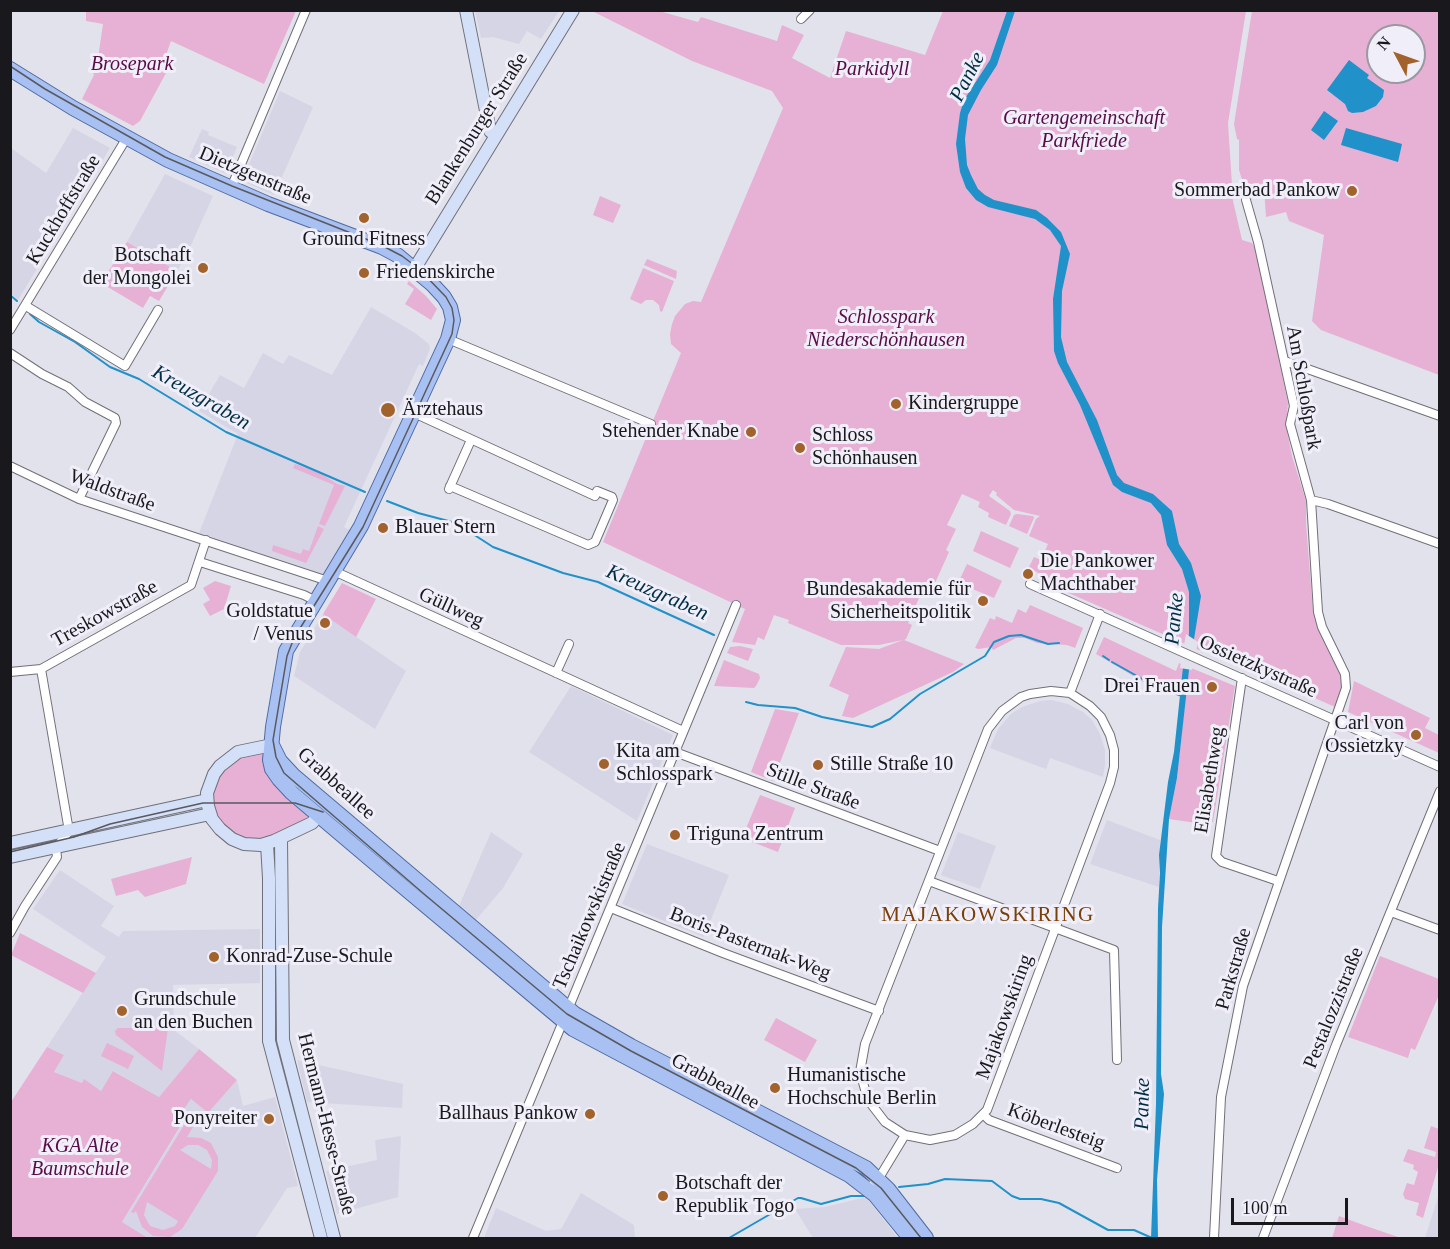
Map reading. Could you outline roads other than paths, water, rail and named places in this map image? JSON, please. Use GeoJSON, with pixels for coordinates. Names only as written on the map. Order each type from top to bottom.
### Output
{"type":"FeatureCollection","features":[{"type":"Feature","properties":{"kind":"main road"},"geometry":{"type":"LineString","coordinates":[[466,10],[490,131],[496,136]]}},
{"type":"Feature","properties":{"kind":"main road","name":"Blankenburger Straße"},"geometry":{"type":"LineString","coordinates":[[415,268],[573,10]]}},
{"type":"Feature","properties":{"kind":"main road","name":"Dietzgenstraße"},"geometry":{"type":"LineString","coordinates":[[10,69],[126,139],[168,160],[312,221],[382,247],[401,257],[444,297],[450,307],[453,320],[447,341]]}},
{"type":"Feature","properties":{"kind":"main road"},"geometry":{"type":"LineString","coordinates":[[323,810],[312,823],[281,838],[267,844],[244,844],[220,830],[210,814],[207,800],[213,777],[223,762],[238,752],[272,745],[284,657],[361,526],[447,341]]}},
{"type":"Feature","properties":{"kind":"main road","name":"Grabbeallee"},"geometry":{"type":"LineString","coordinates":[[272,745],[270,762],[274,772],[288,789],[323,810],[600,1044],[849,1175],[874,1184],[926,1239]]}},
{"type":"Feature","properties":{"kind":"main road"},"geometry":{"type":"LineString","coordinates":[[10,843],[207,800]]}},
{"type":"Feature","properties":{"kind":"main road"},"geometry":{"type":"LineString","coordinates":[[10,857],[210,814]]}},
{"type":"Feature","properties":{"kind":"main road","name":"Hermann-Hesse-Straße"},"geometry":{"type":"LineString","coordinates":[[281,838],[283,1040],[334,1239]]}},
{"type":"Feature","properties":{"kind":"main road","name":"Hermann-Hesse-Straße"},"geometry":{"type":"LineString","coordinates":[[267,844],[269,1041],[321,1239]]}},
{"type":"Feature","properties":{"kind":"main road","name":"Grabbeallee"},"geometry":{"type":"LineString","coordinates":[[874,1184],[910,1239]]}},
{"type":"Feature","properties":{"kind":"street"},"geometry":{"type":"LineString","coordinates":[[231,188],[306,10]]}},
{"type":"Feature","properties":{"kind":"street"},"geometry":{"type":"LineString","coordinates":[[801,19],[810,10]]}},
{"type":"Feature","properties":{"kind":"street","name":"Kuckhoffstraße"},"geometry":{"type":"LineString","coordinates":[[10,330],[126,139]]}},
{"type":"Feature","properties":{"kind":"street","name":"Am Schloßpark"},"geometry":{"type":"LineString","coordinates":[[1246,200],[1258,242],[1294,406],[1290,424],[1311,500],[1318,612],[1322,627],[1345,674],[1347,684],[1336,720]]}},
{"type":"Feature","properties":{"kind":"street"},"geometry":{"type":"LineString","coordinates":[[26,306],[125,366],[158,310]]}},
{"type":"Feature","properties":{"kind":"street"},"geometry":{"type":"LineString","coordinates":[[447,341],[651,424]]}},
{"type":"Feature","properties":{"kind":"street"},"geometry":{"type":"LineString","coordinates":[[10,353],[115,418],[116,423],[79,499]]}},
{"type":"Feature","properties":{"kind":"street"},"geometry":{"type":"LineString","coordinates":[[1285,361],[1440,416]]}},
{"type":"Feature","properties":{"kind":"street"},"geometry":{"type":"LineString","coordinates":[[414,413],[595,496],[597,490],[612,497],[613,505],[596,542],[588,545],[450,487],[471,440]]}},
{"type":"Feature","properties":{"kind":"street","name":"Waldstraße"},"geometry":{"type":"LineString","coordinates":[[10,466],[79,499],[206,540],[331,576]]}},
{"type":"Feature","properties":{"kind":"street"},"geometry":{"type":"LineString","coordinates":[[1311,500],[1440,544]]}},
{"type":"Feature","properties":{"kind":"street"},"geometry":{"type":"LineString","coordinates":[[206,540],[200,562],[304,595],[316,601]]}},
{"type":"Feature","properties":{"kind":"street","name":"Treskowstraße"},"geometry":{"type":"LineString","coordinates":[[10,672],[41,669],[191,585],[200,562]]}},
{"type":"Feature","properties":{"kind":"street","name":"Güllweg"},"geometry":{"type":"LineString","coordinates":[[331,576],[683,731]]}},
{"type":"Feature","properties":{"kind":"street","name":"Ossietzkystraße"},"geometry":{"type":"LineString","coordinates":[[1030,584],[1440,767]]}},
{"type":"Feature","properties":{"kind":"street","name":"Tschaikowskistraße"},"geometry":{"type":"LineString","coordinates":[[473,1239],[736,605]]}},
{"type":"Feature","properties":{"kind":"street"},"geometry":{"type":"LineString","coordinates":[[1070,693],[1100,614]]}},
{"type":"Feature","properties":{"kind":"street"},"geometry":{"type":"LineString","coordinates":[[555,673],[569,644]]}},
{"type":"Feature","properties":{"kind":"street"},"geometry":{"type":"LineString","coordinates":[[10,933],[57,857],[56,848],[69,831],[41,669]]}},
{"type":"Feature","properties":{"kind":"street","name":"Elisabethweg"},"geometry":{"type":"LineString","coordinates":[[1242,678],[1216,856],[1221,862],[1278,881]]}},
{"type":"Feature","properties":{"kind":"street","name":"Majakowskiring"},"geometry":{"type":"LineString","coordinates":[[1051,691],[1070,693],[1090,706],[1101,717],[1110,735],[1115,758],[1110,783],[990,1106],[984,1115],[956,1135],[930,1140],[905,1135],[892,1129],[868,1100],[860,1072],[863,1053],[988,729],[1009,705],[1030,694],[1051,691]]}},
{"type":"Feature","properties":{"kind":"street","name":"Parkstraße"},"geometry":{"type":"LineString","coordinates":[[1214,1239],[1221,1097],[1243,986],[1336,720]]}},
{"type":"Feature","properties":{"kind":"street","name":"Stille Straße"},"geometry":{"type":"LineString","coordinates":[[675,752],[940,851]]}},
{"type":"Feature","properties":{"kind":"street","name":"Pestalozzistraße"},"geometry":{"type":"LineString","coordinates":[[1263,1239],[1336,1045],[1440,791]]}},
{"type":"Feature","properties":{"kind":"street"},"geometry":{"type":"LineString","coordinates":[[929,881],[1111,947],[1114,950],[1117,1060]]}},
{"type":"Feature","properties":{"kind":"street","name":"Boris-Pasternak-Weg"},"geometry":{"type":"LineString","coordinates":[[611,908],[879,1011]]}},
{"type":"Feature","properties":{"kind":"street"},"geometry":{"type":"LineString","coordinates":[[1391,912],[1440,930]]}},
{"type":"Feature","properties":{"kind":"street","name":"Köberlesteig"},"geometry":{"type":"LineString","coordinates":[[984,1115],[988,1120],[1117,1168]]}},
{"type":"Feature","properties":{"kind":"street"},"geometry":{"type":"LineString","coordinates":[[874,1184],[905,1135]]}},
{"type":"Feature","properties":{"kind":"water"},"geometry":{"type":"Polygon","coordinates":[[[1007,11],[1015,11],[997,65],[968,115],[965,139],[967,165],[978,189],[985,195],[994,200],[1036,210],[1061,232],[1070,254],[1062,291],[1061,337],[1067,362],[1097,420],[1117,475],[1124,483],[1153,494],[1172,511],[1179,544],[1191,563],[1201,596],[1189,670],[1177,778],[1169,819],[1162,927],[1161,1074],[1164,1094],[1157,1180],[1158,1238],[1151,1238],[1156,1104],[1159,855],[1189,634],[1189,592],[1182,569],[1167,545],[1161,515],[1151,503],[1122,492],[1113,485],[1080,405],[1058,363],[1054,351],[1053,299],[1061,246],[1050,230],[1035,219],[988,207],[976,200],[966,188],[960,172],[956,144],[960,113],[964,100],[990,60],[1007,11]]]}},
{"type":"Feature","properties":{"kind":"water"},"geometry":{"type":"Polygon","coordinates":[[[1349,60],[1366,73],[1366,84],[1376,84],[1384,90],[1383,97],[1376,106],[1363,112],[1352,113],[1348,111],[1345,104],[1327,90],[1349,60]]]}},
{"type":"Feature","properties":{"kind":"water"},"geometry":{"type":"Polygon","coordinates":[[[1324,111],[1338,121],[1324,140],[1311,130],[1324,111]]]}},
{"type":"Feature","properties":{"kind":"water"},"geometry":{"type":"Polygon","coordinates":[[[1346,128],[1402,144],[1398,162],[1341,145],[1346,128]]]}},
{"type":"Feature","properties":{"kind":"waterway","name":"Kreuzgraben"},"geometry":{"type":"LineString","coordinates":[[10,295],[17,301]]}},
{"type":"Feature","properties":{"kind":"waterway","name":"Kreuzgraben"},"geometry":{"type":"LineString","coordinates":[[30,314],[110,367],[139,379],[226,432],[365,492]]}},
{"type":"Feature","properties":{"kind":"waterway","name":"Kreuzgraben"},"geometry":{"type":"LineString","coordinates":[[387,501],[418,513],[456,523],[493,547],[563,573],[598,582],[714,635]]}},
{"type":"Feature","properties":{"kind":"waterway","name":"Kreuzgraben"},"geometry":{"type":"LineString","coordinates":[[746,702],[795,708],[822,717],[872,727],[890,719],[920,694],[985,656],[994,642],[1009,636],[1021,635],[1048,644],[1059,643]]}},
{"type":"Feature","properties":{"kind":"waterway","name":"Kreuzgraben"},"geometry":{"type":"LineString","coordinates":[[1103,656],[1109,660]]}},
{"type":"Feature","properties":{"kind":"waterway","name":"Kreuzgraben"},"geometry":{"type":"LineString","coordinates":[[1112,662],[1153,685],[1182,696]]}},
{"type":"Feature","properties":{"kind":"waterway"},"geometry":{"type":"LineString","coordinates":[[899,1187],[928,1184],[945,1179],[992,1181],[1012,1196],[1020,1199],[1041,1199],[1059,1203],[1108,1230],[1134,1230],[1152,1238]]}},
{"type":"Feature","properties":{"kind":"waterway"},"geometry":{"type":"LineString","coordinates":[[729,1238],[798,1198],[821,1204],[851,1196],[865,1196]]}},
{"type":"Feature","properties":{"kind":"tram line"},"geometry":{"type":"LineString","coordinates":[[10,66],[45,89],[165,157],[381,245],[402,256],[418,268],[446,297],[452,308],[454,320],[452,334],[363,527],[294,638],[287,656],[273,740],[276,757],[284,773],[567,1014],[631,1051],[856,1168],[881,1188],[921,1238]]}},
{"type":"Feature","properties":{"kind":"tram line"},"geometry":{"type":"LineString","coordinates":[[10,852],[74,837],[110,824],[203,803],[295,803],[323,812]]}},
{"type":"Feature","properties":{"kind":"place","name":"Sommerbad Pankow"},"geometry":{"type":"Point","coordinates":[1352,191]}},
{"type":"Feature","properties":{"kind":"place","name":"Ground Fitness"},"geometry":{"type":"Point","coordinates":[364,218]}},
{"type":"Feature","properties":{"kind":"place","name":"Botschaft der Mongolei"},"geometry":{"type":"Point","coordinates":[203,268]}},
{"type":"Feature","properties":{"kind":"place","name":"Friedenskirche"},"geometry":{"type":"Point","coordinates":[364,273]}},
{"type":"Feature","properties":{"kind":"place","name":"Kindergruppe"},"geometry":{"type":"Point","coordinates":[896,404]}},
{"type":"Feature","properties":{"kind":"place","name":"Ärztehaus"},"geometry":{"type":"Point","coordinates":[388,410]}},
{"type":"Feature","properties":{"kind":"place","name":"Stehender Knabe"},"geometry":{"type":"Point","coordinates":[751,432]}},
{"type":"Feature","properties":{"kind":"place","name":"Schloss Schönhausen"},"geometry":{"type":"Point","coordinates":[800,448]}},
{"type":"Feature","properties":{"kind":"place","name":"Blauer Stern"},"geometry":{"type":"Point","coordinates":[383,528]}},
{"type":"Feature","properties":{"kind":"place","name":"Die Pankower Machthaber"},"geometry":{"type":"Point","coordinates":[1028,574]}},
{"type":"Feature","properties":{"kind":"place","name":"Bundesakademie für Sicherheitspolitik"},"geometry":{"type":"Point","coordinates":[983,601]}},
{"type":"Feature","properties":{"kind":"place","name":"Goldstatue / Venus"},"geometry":{"type":"Point","coordinates":[325,623]}},
{"type":"Feature","properties":{"kind":"place","name":"Drei Frauen"},"geometry":{"type":"Point","coordinates":[1212,687]}},
{"type":"Feature","properties":{"kind":"place","name":"Carl von Ossietzky"},"geometry":{"type":"Point","coordinates":[1416,735]}},
{"type":"Feature","properties":{"kind":"place","name":"Kita am Schlosspark"},"geometry":{"type":"Point","coordinates":[604,764]}},
{"type":"Feature","properties":{"kind":"place","name":"Stille Straße 10"},"geometry":{"type":"Point","coordinates":[818,765]}},
{"type":"Feature","properties":{"kind":"place","name":"Triguna Zentrum"},"geometry":{"type":"Point","coordinates":[675,835]}},
{"type":"Feature","properties":{"kind":"place","name":"Konrad-Zuse-Schule"},"geometry":{"type":"Point","coordinates":[214,957]}},
{"type":"Feature","properties":{"kind":"place","name":"Grundschule an den Buchen"},"geometry":{"type":"Point","coordinates":[122,1011]}},
{"type":"Feature","properties":{"kind":"place","name":"Humanistische Hochschule Berlin"},"geometry":{"type":"Point","coordinates":[775,1088]}},
{"type":"Feature","properties":{"kind":"place","name":"Ballhaus Pankow"},"geometry":{"type":"Point","coordinates":[590,1114]}},
{"type":"Feature","properties":{"kind":"place","name":"Ponyreiter"},"geometry":{"type":"Point","coordinates":[269,1119]}},
{"type":"Feature","properties":{"kind":"place","name":"Botschaft der Republik Togo"},"geometry":{"type":"Point","coordinates":[663,1196]}},
{"type":"Feature","properties":{"kind":"district","name":"MAJAKOWSKIRING"},"geometry":{"type":"Point","coordinates":[988,915]}},
{"type":"Feature","properties":{"kind":"park label","name":"Brosepark"},"geometry":{"type":"Point","coordinates":[132,65]}},
{"type":"Feature","properties":{"kind":"park label","name":"Parkidyll"},"geometry":{"type":"Point","coordinates":[872,70]}},
{"type":"Feature","properties":{"kind":"park label","name":"Gartengemeinschaft Parkfriede"},"geometry":{"type":"Point","coordinates":[1084,130]}},
{"type":"Feature","properties":{"kind":"park label","name":"Schlosspark Niederschönhausen"},"geometry":{"type":"Point","coordinates":[886,330]}},
{"type":"Feature","properties":{"kind":"park label","name":"KGA Alte Baumschule"},"geometry":{"type":"Point","coordinates":[80,1158]}},
{"type":"Feature","properties":{"kind":"water label","name":"Panke"},"geometry":{"type":"Point","coordinates":[968,77]}},
{"type":"Feature","properties":{"kind":"water label","name":"Panke"},"geometry":{"type":"Point","coordinates":[1175,619]}},
{"type":"Feature","properties":{"kind":"water label","name":"Panke"},"geometry":{"type":"Point","coordinates":[1143,1104]}}]}
